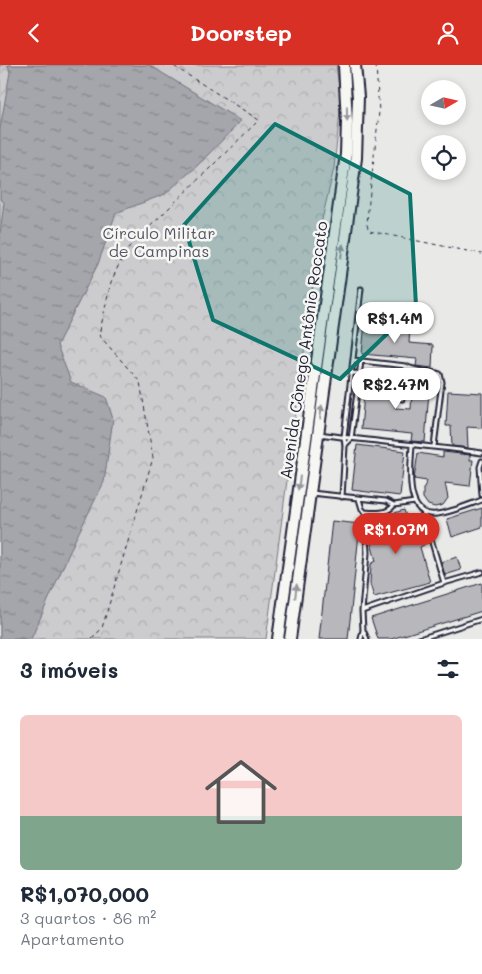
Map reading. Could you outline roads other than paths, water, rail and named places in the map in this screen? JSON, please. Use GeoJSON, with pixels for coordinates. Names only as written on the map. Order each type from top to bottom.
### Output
{"type":"FeatureCollection","features":[{"type":"Feature","properties":{"kind":"main road","name":"Avenida Cônego Antônio Roccato"},"geometry":{"type":"LineString","coordinates":[[278,639],[346,154],[348,122],[344,65]]}},
{"type":"Feature","properties":{"kind":"main road","name":"Avenida Cônego Antônio Roccato"},"geometry":{"type":"LineString","coordinates":[[290,639],[319,434],[334,306],[356,158],[358,97],[355,65]]}},
{"type":"Feature","properties":{"kind":"lane"},"geometry":{"type":"LineString","coordinates":[[342,497],[344,437],[361,289]]}},
{"type":"Feature","properties":{"kind":"lane"},"geometry":{"type":"LineString","coordinates":[[353,360],[406,365],[412,369],[440,374],[442,379],[434,446]]}},
{"type":"Feature","properties":{"kind":"lane"},"geometry":{"type":"LineString","coordinates":[[345,445],[351,439],[361,361]]}},
{"type":"Feature","properties":{"kind":"lane"},"geometry":{"type":"LineString","coordinates":[[402,399],[406,365]]}},
{"type":"Feature","properties":{"kind":"lane"},"geometry":{"type":"LineString","coordinates":[[352,373],[404,375],[412,369]]}},
{"type":"Feature","properties":{"kind":"lane"},"geometry":{"type":"LineString","coordinates":[[319,434],[482,453]]}},
{"type":"Feature","properties":{"kind":"lane"},"geometry":{"type":"LineString","coordinates":[[412,445],[410,481],[415,502],[422,511],[444,583]]}},
{"type":"Feature","properties":{"kind":"lane"},"geometry":{"type":"LineString","coordinates":[[482,461],[480,467],[482,495]]}},
{"type":"Feature","properties":{"kind":"lane"},"geometry":{"type":"LineString","coordinates":[[311,493],[386,501],[394,505],[415,502]]}},
{"type":"Feature","properties":{"kind":"lane"},"geometry":{"type":"LineString","coordinates":[[359,499],[362,509],[365,511],[367,553],[361,639]]}},
{"type":"Feature","properties":{"kind":"lane"},"geometry":{"type":"LineString","coordinates":[[422,511],[438,514],[482,500]]}},
{"type":"Feature","properties":{"kind":"lane"},"geometry":{"type":"LineString","coordinates":[[365,511],[386,511],[390,510],[394,505]]}},
{"type":"Feature","properties":{"kind":"lane"},"geometry":{"type":"LineString","coordinates":[[362,611],[482,572]]}},
{"type":"Feature","properties":{"kind":"lane"},"geometry":{"type":"LineString","coordinates":[[419,639],[482,619]]}},
{"type":"Feature","properties":{"kind":"lane"},"geometry":{"type":"LineString","coordinates":[[363,630],[367,639]]}},
{"type":"Feature","properties":{"kind":"lane"},"geometry":{"type":"LineString","coordinates":[[432,634],[434,639]]}},
{"type":"Feature","properties":{"kind":"water"},"geometry":{"type":"Polygon","coordinates":[[[8,65],[149,65],[241,121],[198,165],[165,194],[116,213],[98,264],[57,345],[71,382],[106,397],[113,419],[104,482],[75,540],[31,639],[0,639],[0,234],[4,202],[0,199],[0,129],[10,72],[8,65]]]}},
{"type":"Feature","properties":{"kind":"park label","name":"Círculo Militar de Campinas"},"geometry":{"type":"Point","coordinates":[159,241]}}]}
